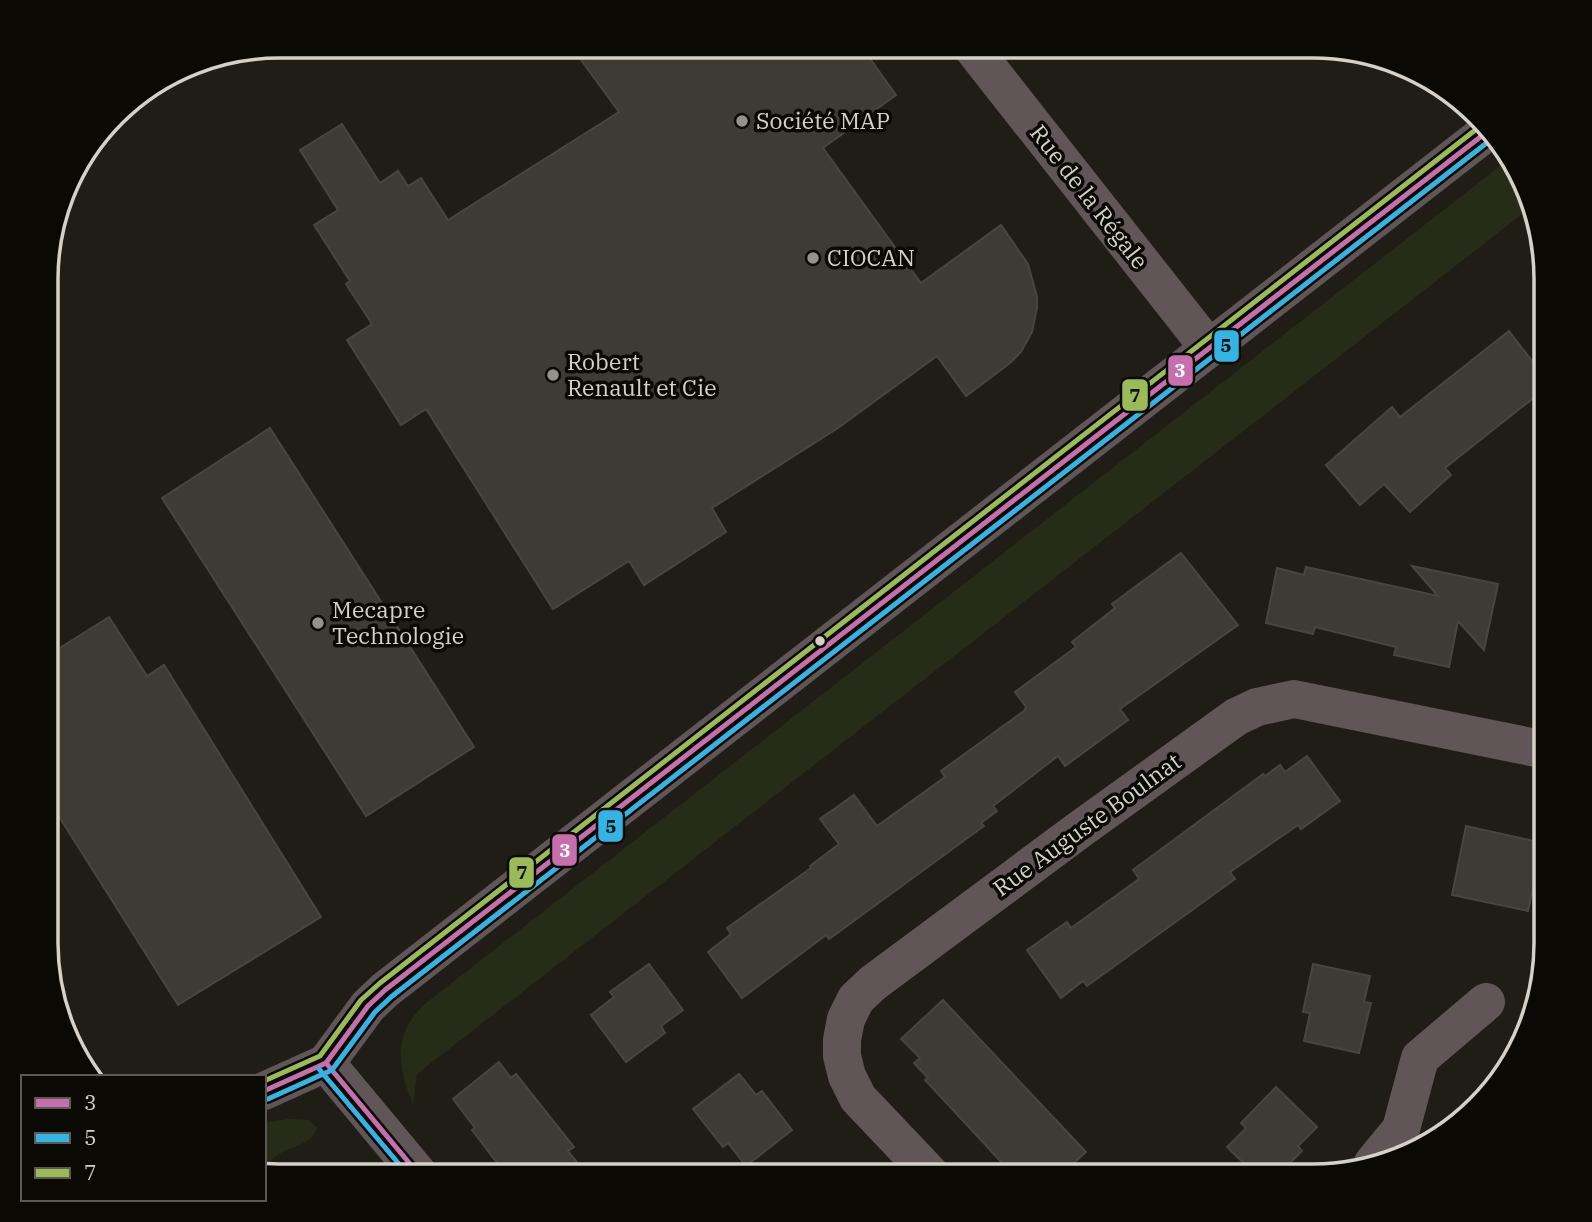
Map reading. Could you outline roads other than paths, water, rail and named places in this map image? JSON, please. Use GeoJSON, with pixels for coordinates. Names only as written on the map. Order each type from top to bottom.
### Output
{"type":"FeatureCollection","features":[{"type":"Feature","properties":{"kind":"street","name":"Rue de la Régale"},"geometry":{"type":"LineString","coordinates":[[980,58],[1208,347]]}},
{"type":"Feature","properties":{"kind":"street"},"geometry":{"type":"LineString","coordinates":[[266,1090],[326,1063],[368,1006],[385,990],[1482,136]]}},
{"type":"Feature","properties":{"kind":"street","name":"Rue Auguste Boulnat"},"geometry":{"type":"LineString","coordinates":[[921,1164],[858,1098],[847,1076],[842,1040],[846,1018],[856,999],[873,983],[1068,838],[1236,717],[1256,707],[1294,699],[1534,748]]}},
{"type":"Feature","properties":{"kind":"street"},"geometry":{"type":"LineString","coordinates":[[1381,1153],[1401,1129],[1420,1058],[1486,1003]]}},
{"type":"Feature","properties":{"kind":"street"},"geometry":{"type":"LineString","coordinates":[[326,1063],[410,1164]]}},
{"type":"Feature","properties":{"kind":"place","name":"Société MAP"},"geometry":{"type":"Point","coordinates":[742,121]}},
{"type":"Feature","properties":{"kind":"place","name":"CIOCAN"},"geometry":{"type":"Point","coordinates":[813,258]}},
{"type":"Feature","properties":{"kind":"place","name":"Robert Renault et Cie"},"geometry":{"type":"Point","coordinates":[553,375]}},
{"type":"Feature","properties":{"kind":"place","name":"Mecapre Technologie"},"geometry":{"type":"Point","coordinates":[318,623]}}]}
